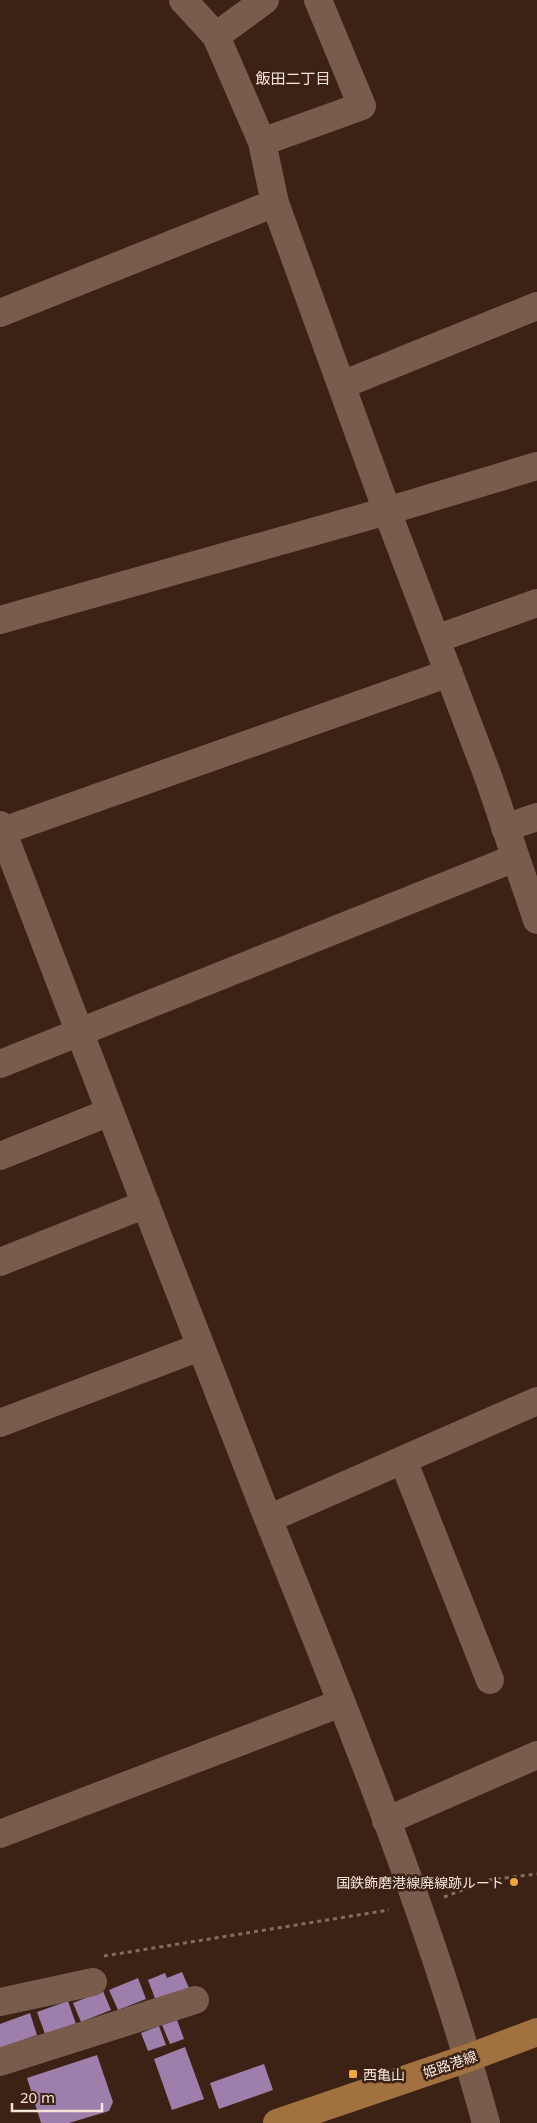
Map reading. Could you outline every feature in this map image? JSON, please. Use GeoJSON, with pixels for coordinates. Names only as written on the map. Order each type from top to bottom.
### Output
{"type":"FeatureCollection","features":[{"type":"Feature","properties":{"kind":"main road","name":"姫路港線"},"geometry":{"type":"LineString","coordinates":[[277,2123],[468,2058],[537,2032]]}},
{"type":"Feature","properties":{"kind":"street"},"geometry":{"type":"LineString","coordinates":[[183,0],[216,36],[262,142],[274,204],[489,779],[537,920]]}},
{"type":"Feature","properties":{"kind":"street"},"geometry":{"type":"LineString","coordinates":[[216,36],[265,0]]}},
{"type":"Feature","properties":{"kind":"street"},"geometry":{"type":"LineString","coordinates":[[262,142],[362,106],[318,0]]}},
{"type":"Feature","properties":{"kind":"street"},"geometry":{"type":"LineString","coordinates":[[0,313],[274,204]]}},
{"type":"Feature","properties":{"kind":"street"},"geometry":{"type":"LineString","coordinates":[[342,385],[537,306]]}},
{"type":"Feature","properties":{"kind":"street"},"geometry":{"type":"LineString","coordinates":[[0,620],[388,511],[537,466]]}},
{"type":"Feature","properties":{"kind":"street"},"geometry":{"type":"LineString","coordinates":[[436,639],[537,603]]}},
{"type":"Feature","properties":{"kind":"street"},"geometry":{"type":"LineString","coordinates":[[449,673],[1,829],[418,1906],[468,2058],[486,2123]]}},
{"type":"Feature","properties":{"kind":"street"},"geometry":{"type":"LineString","coordinates":[[505,828],[537,817]]}},
{"type":"Feature","properties":{"kind":"street"},"geometry":{"type":"LineString","coordinates":[[0,1064],[515,858]]}},
{"type":"Feature","properties":{"kind":"street"},"geometry":{"type":"LineString","coordinates":[[0,1156],[110,1112]]}},
{"type":"Feature","properties":{"kind":"street"},"geometry":{"type":"LineString","coordinates":[[0,1262],[146,1204]]}},
{"type":"Feature","properties":{"kind":"street"},"geometry":{"type":"LineString","coordinates":[[0,1423],[200,1347]]}},
{"type":"Feature","properties":{"kind":"street"},"geometry":{"type":"LineString","coordinates":[[268,1519],[537,1401]]}},
{"type":"Feature","properties":{"kind":"street"},"geometry":{"type":"LineString","coordinates":[[403,1460],[490,1680]]}},
{"type":"Feature","properties":{"kind":"street"},"geometry":{"type":"LineString","coordinates":[[0,1834],[341,1703]]}},
{"type":"Feature","properties":{"kind":"street"},"geometry":{"type":"LineString","coordinates":[[386,1821],[537,1756]]}},
{"type":"Feature","properties":{"kind":"street"},"geometry":{"type":"LineString","coordinates":[[0,2002],[96,1969]]}},
{"type":"Feature","properties":{"kind":"street"},"geometry":{"type":"LineString","coordinates":[[0,2062],[195,2000]]}},
{"type":"Feature","properties":{"kind":"path"},"geometry":{"type":"LineString","coordinates":[[96,1969],[418,1906],[488,1880],[537,1874]]}},
{"type":"Feature","properties":{"kind":"building"},"geometry":{"type":"Polygon","coordinates":[[[182,1972],[189,1988],[156,2001],[148,1980],[165,1973],[167,1978],[182,1972]]]}},
{"type":"Feature","properties":{"kind":"building"},"geometry":{"type":"Polygon","coordinates":[[[138,1978],[146,1999],[118,2010],[109,1990],[138,1978]]]}},
{"type":"Feature","properties":{"kind":"building"},"geometry":{"type":"Polygon","coordinates":[[[103,1991],[111,2010],[81,2022],[73,2003],[103,1991]]]}},
{"type":"Feature","properties":{"kind":"building"},"geometry":{"type":"Polygon","coordinates":[[[68,2001],[76,2024],[45,2034],[37,2012],[68,2001]]]}},
{"type":"Feature","properties":{"kind":"building"},"geometry":{"type":"Polygon","coordinates":[[[30,2013],[37,2035],[0,2048],[0,2024],[30,2013]]]}},
{"type":"Feature","properties":{"kind":"building"},"geometry":{"type":"Polygon","coordinates":[[[177,2020],[184,2039],[170,2044],[162,2025],[177,2020]]]}},
{"type":"Feature","properties":{"kind":"building"},"geometry":{"type":"Polygon","coordinates":[[[159,2026],[166,2045],[148,2051],[141,2033],[159,2026]]]}},
{"type":"Feature","properties":{"kind":"building"},"geometry":{"type":"Polygon","coordinates":[[[185,2047],[204,2099],[172,2110],[154,2059],[185,2047]]]}},
{"type":"Feature","properties":{"kind":"building"},"geometry":{"type":"Polygon","coordinates":[[[97,2055],[113,2102],[109,2111],[69,2123],[41,2123],[27,2078],[97,2055]]]}},
{"type":"Feature","properties":{"kind":"building"},"geometry":{"type":"Polygon","coordinates":[[[264,2064],[273,2090],[219,2109],[210,2083],[264,2064]]]}},
{"type":"Feature","properties":{"kind":"place","name":"国鉄飾磨港線廃線跡ルート"},"geometry":{"type":"Point","coordinates":[514,1882]}},
{"type":"Feature","properties":{"kind":"place","name":"西亀山"},"geometry":{"type":"Point","coordinates":[353,2074]}},
{"type":"Feature","properties":{"kind":"district","name":"飯田二丁目"},"geometry":{"type":"Point","coordinates":[293,78]}}]}
